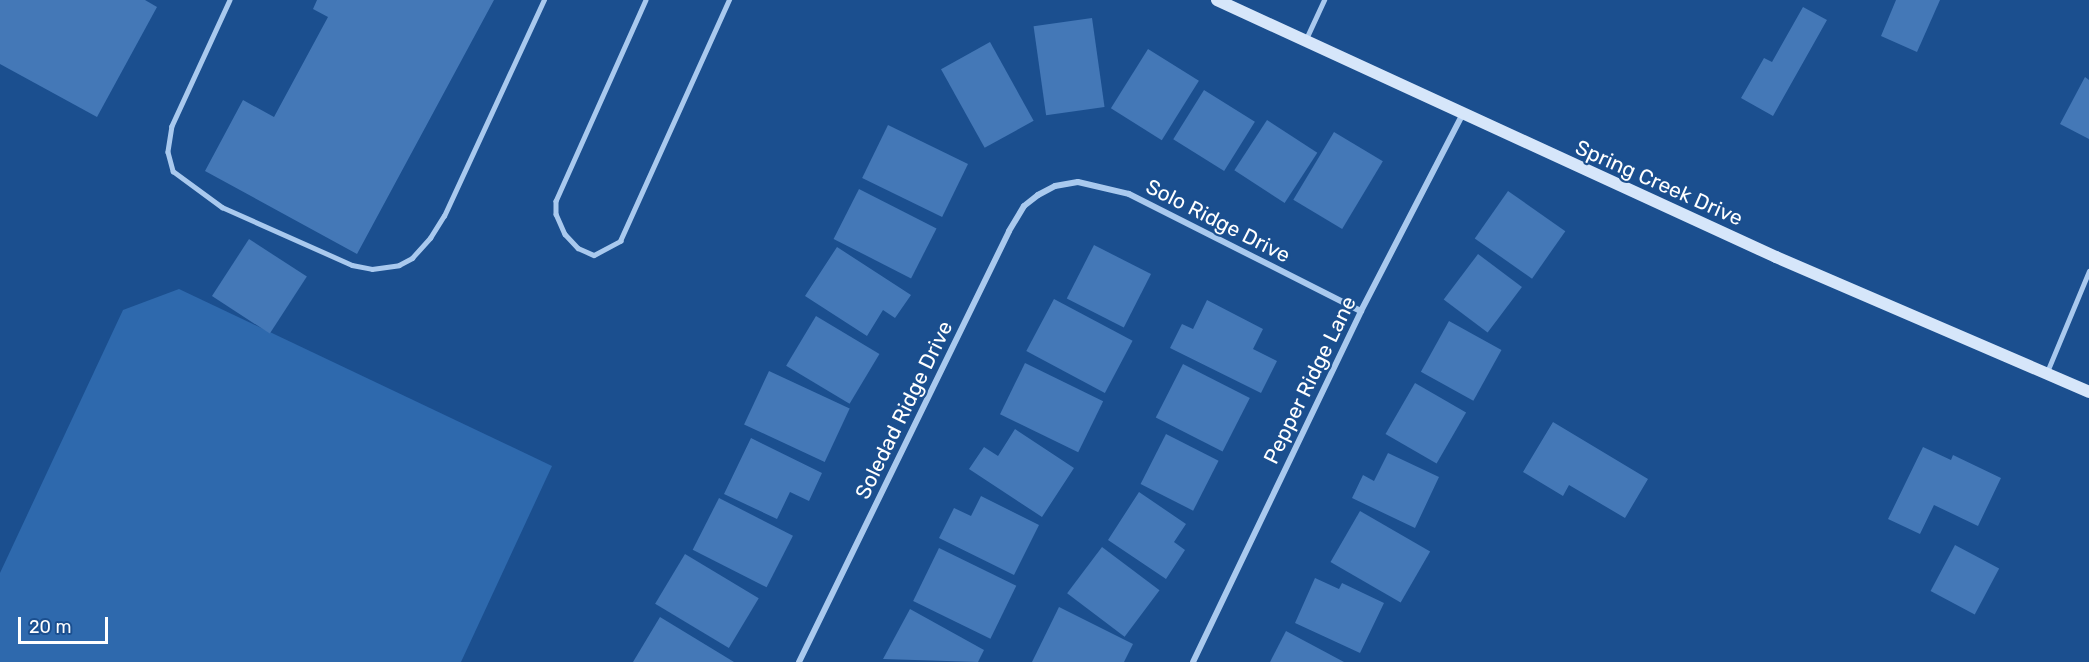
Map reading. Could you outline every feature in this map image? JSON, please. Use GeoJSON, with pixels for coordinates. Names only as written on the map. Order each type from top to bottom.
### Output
{"type":"FeatureCollection","features":[{"type":"Feature","properties":{"kind":"street","name":"Spring Creek Drive"},"geometry":{"type":"LineString","coordinates":[[1217,0],[1462,115],[2046,375],[2089,392]]}},
{"type":"Feature","properties":{"kind":"street","name":"Pepper Ridge Lane"},"geometry":{"type":"LineString","coordinates":[[1193,662],[1361,311],[1462,115]]}},
{"type":"Feature","properties":{"kind":"street","name":"Solo Ridge Drive"},"geometry":{"type":"LineString","coordinates":[[1055,186],[1078,182],[1129,194],[1361,311]]}},
{"type":"Feature","properties":{"kind":"street","name":"Soledad Ridge Drive"},"geometry":{"type":"LineString","coordinates":[[799,662],[1008,231],[1024,206],[1055,186]]}},
{"type":"Feature","properties":{"kind":"lane"},"geometry":{"type":"LineString","coordinates":[[230,0],[172,126],[168,152],[173,171],[222,207],[352,265],[372,269],[399,265],[412,258],[444,216],[544,0]]}},
{"type":"Feature","properties":{"kind":"lane"},"geometry":{"type":"LineString","coordinates":[[646,0],[556,201],[556,214],[565,234],[578,248],[594,255],[609,251],[620,242],[729,0]]}},
{"type":"Feature","properties":{"kind":"lane"},"geometry":{"type":"LineString","coordinates":[[1305,42],[1324,0]]}},
{"type":"Feature","properties":{"kind":"lane"},"geometry":{"type":"LineString","coordinates":[[2046,375],[2089,271]]}},
{"type":"Feature","properties":{"kind":"shaded area"},"geometry":{"type":"Polygon","coordinates":[[[179,289],[552,466],[461,662],[0,662],[0,573],[123,310],[179,289]]]}},
{"type":"Feature","properties":{"kind":"building"},"geometry":{"type":"Polygon","coordinates":[[[0,0],[145,0],[157,7],[97,117],[0,64],[0,0]]]}},
{"type":"Feature","properties":{"kind":"building"},"geometry":{"type":"Polygon","coordinates":[[[317,0],[494,0],[357,254],[205,171],[243,100],[274,117],[328,17],[313,9],[317,0]]]}},
{"type":"Feature","properties":{"kind":"building"},"geometry":{"type":"Polygon","coordinates":[[[1896,0],[1940,0],[1917,52],[1881,36],[1896,0]]]}},
{"type":"Feature","properties":{"kind":"building"},"geometry":{"type":"Polygon","coordinates":[[[1803,7],[1827,20],[1773,116],[1741,98],[1764,58],[1772,62],[1803,7]]]}},
{"type":"Feature","properties":{"kind":"building"},"geometry":{"type":"Polygon","coordinates":[[[1092,18],[1105,107],[1046,115],[1034,26],[1092,18]]]}},
{"type":"Feature","properties":{"kind":"building"},"geometry":{"type":"Polygon","coordinates":[[[990,42],[1034,121],[985,148],[941,69],[990,42]]]}},
{"type":"Feature","properties":{"kind":"building"},"geometry":{"type":"Polygon","coordinates":[[[1148,49],[1199,81],[1162,140],[1111,108],[1148,49]]]}},
{"type":"Feature","properties":{"kind":"building"},"geometry":{"type":"Polygon","coordinates":[[[2085,77],[2089,80],[2089,139],[2060,124],[2085,77]]]}},
{"type":"Feature","properties":{"kind":"building"},"geometry":{"type":"Polygon","coordinates":[[[1204,90],[1255,122],[1224,171],[1173,139],[1204,90]]]}},
{"type":"Feature","properties":{"kind":"building"},"geometry":{"type":"Polygon","coordinates":[[[1267,120],[1317,153],[1285,203],[1234,170],[1267,120]]]}},
{"type":"Feature","properties":{"kind":"building"},"geometry":{"type":"Polygon","coordinates":[[[888,125],[968,164],[942,217],[862,178],[888,125]]]}},
{"type":"Feature","properties":{"kind":"building"},"geometry":{"type":"Polygon","coordinates":[[[1334,132],[1383,161],[1342,229],[1293,200],[1334,132]]]}},
{"type":"Feature","properties":{"kind":"building"},"geometry":{"type":"Polygon","coordinates":[[[859,189],[937,228],[911,278],[834,239],[859,189]]]}},
{"type":"Feature","properties":{"kind":"building"},"geometry":{"type":"Polygon","coordinates":[[[1508,191],[1565,231],[1532,279],[1475,239],[1508,191]]]}},
{"type":"Feature","properties":{"kind":"building"},"geometry":{"type":"Polygon","coordinates":[[[249,239],[307,277],[270,334],[212,296],[249,239]]]}},
{"type":"Feature","properties":{"kind":"building"},"geometry":{"type":"Polygon","coordinates":[[[1094,245],[1151,274],[1124,328],[1067,298],[1094,245]]]}},
{"type":"Feature","properties":{"kind":"building"},"geometry":{"type":"Polygon","coordinates":[[[837,247],[911,295],[895,318],[883,310],[867,336],[805,296],[837,247]]]}},
{"type":"Feature","properties":{"kind":"building"},"geometry":{"type":"Polygon","coordinates":[[[1478,254],[1522,287],[1488,333],[1444,300],[1478,254]]]}},
{"type":"Feature","properties":{"kind":"building"},"geometry":{"type":"Polygon","coordinates":[[[1054,299],[1133,341],[1105,393],[1026,351],[1054,299]]]}},
{"type":"Feature","properties":{"kind":"building"},"geometry":{"type":"Polygon","coordinates":[[[1207,300],[1263,329],[1253,349],[1277,361],[1261,393],[1170,348],[1182,324],[1193,329],[1207,300]]]}},
{"type":"Feature","properties":{"kind":"building"},"geometry":{"type":"Polygon","coordinates":[[[816,316],[879,354],[850,404],[786,366],[816,316]]]}},
{"type":"Feature","properties":{"kind":"building"},"geometry":{"type":"Polygon","coordinates":[[[1449,321],[1501,350],[1473,401],[1421,372],[1449,321]]]}},
{"type":"Feature","properties":{"kind":"building"},"geometry":{"type":"Polygon","coordinates":[[[1025,363],[1103,401],[1078,452],[1000,414],[1025,363]]]}},
{"type":"Feature","properties":{"kind":"building"},"geometry":{"type":"Polygon","coordinates":[[[1183,364],[1250,398],[1223,452],[1156,417],[1183,364]]]}},
{"type":"Feature","properties":{"kind":"building"},"geometry":{"type":"Polygon","coordinates":[[[769,371],[850,409],[825,462],[744,424],[769,371]]]}},
{"type":"Feature","properties":{"kind":"building"},"geometry":{"type":"Polygon","coordinates":[[[1415,383],[1466,412],[1437,464],[1386,434],[1415,383]]]}},
{"type":"Feature","properties":{"kind":"building"},"geometry":{"type":"Polygon","coordinates":[[[1553,422],[1648,479],[1625,518],[1569,485],[1563,496],[1523,472],[1553,422]]]}},
{"type":"Feature","properties":{"kind":"building"},"geometry":{"type":"Polygon","coordinates":[[[1015,429],[1074,468],[1042,517],[969,469],[984,447],[998,456],[1015,429]]]}},
{"type":"Feature","properties":{"kind":"building"},"geometry":{"type":"Polygon","coordinates":[[[1166,434],[1219,461],[1193,511],[1141,484],[1166,434]]]}},
{"type":"Feature","properties":{"kind":"building"},"geometry":{"type":"Polygon","coordinates":[[[751,438],[822,473],[809,501],[790,492],[777,519],[724,494],[751,438]]]}},
{"type":"Feature","properties":{"kind":"building"},"geometry":{"type":"Polygon","coordinates":[[[1923,447],[1951,460],[1953,455],[2001,478],[1978,526],[1934,505],[1920,534],[1888,519],[1923,447]]]}},
{"type":"Feature","properties":{"kind":"building"},"geometry":{"type":"Polygon","coordinates":[[[1388,453],[1439,477],[1415,528],[1352,498],[1363,475],[1374,481],[1388,453]]]}},
{"type":"Feature","properties":{"kind":"building"},"geometry":{"type":"Polygon","coordinates":[[[1139,492],[1186,524],[1174,542],[1185,550],[1166,579],[1108,540],[1139,492]]]}},
{"type":"Feature","properties":{"kind":"building"},"geometry":{"type":"Polygon","coordinates":[[[981,496],[1039,525],[1014,575],[939,538],[954,508],[971,516],[981,496]]]}},
{"type":"Feature","properties":{"kind":"building"},"geometry":{"type":"Polygon","coordinates":[[[719,498],[793,536],[767,587],[693,550],[719,498]]]}},
{"type":"Feature","properties":{"kind":"building"},"geometry":{"type":"Polygon","coordinates":[[[1360,511],[1430,552],[1401,603],[1330,562],[1360,511]]]}},
{"type":"Feature","properties":{"kind":"building"},"geometry":{"type":"Polygon","coordinates":[[[1955,545],[1999,568],[1975,614],[1931,591],[1955,545]]]}},
{"type":"Feature","properties":{"kind":"building"},"geometry":{"type":"Polygon","coordinates":[[[1102,547],[1160,590],[1125,637],[1067,593],[1102,547]]]}},
{"type":"Feature","properties":{"kind":"building"},"geometry":{"type":"Polygon","coordinates":[[[939,548],[1016,586],[990,639],[913,601],[939,548]]]}},
{"type":"Feature","properties":{"kind":"building"},"geometry":{"type":"Polygon","coordinates":[[[685,554],[759,598],[729,648],[655,604],[685,554]]]}},
{"type":"Feature","properties":{"kind":"building"},"geometry":{"type":"Polygon","coordinates":[[[1315,578],[1339,589],[1342,583],[1384,603],[1360,653],[1295,623],[1315,578]]]}},
{"type":"Feature","properties":{"kind":"building"},"geometry":{"type":"Polygon","coordinates":[[[1059,607],[1133,644],[1124,662],[1032,662],[1059,607]]]}},
{"type":"Feature","properties":{"kind":"building"},"geometry":{"type":"Polygon","coordinates":[[[910,609],[984,650],[978,662],[883,659],[910,609]]]}},
{"type":"Feature","properties":{"kind":"building"},"geometry":{"type":"Polygon","coordinates":[[[660,617],[734,662],[633,662],[660,617]]]}},
{"type":"Feature","properties":{"kind":"building"},"geometry":{"type":"Polygon","coordinates":[[[1286,631],[1344,662],[1270,662],[1286,631]]]}}]}
